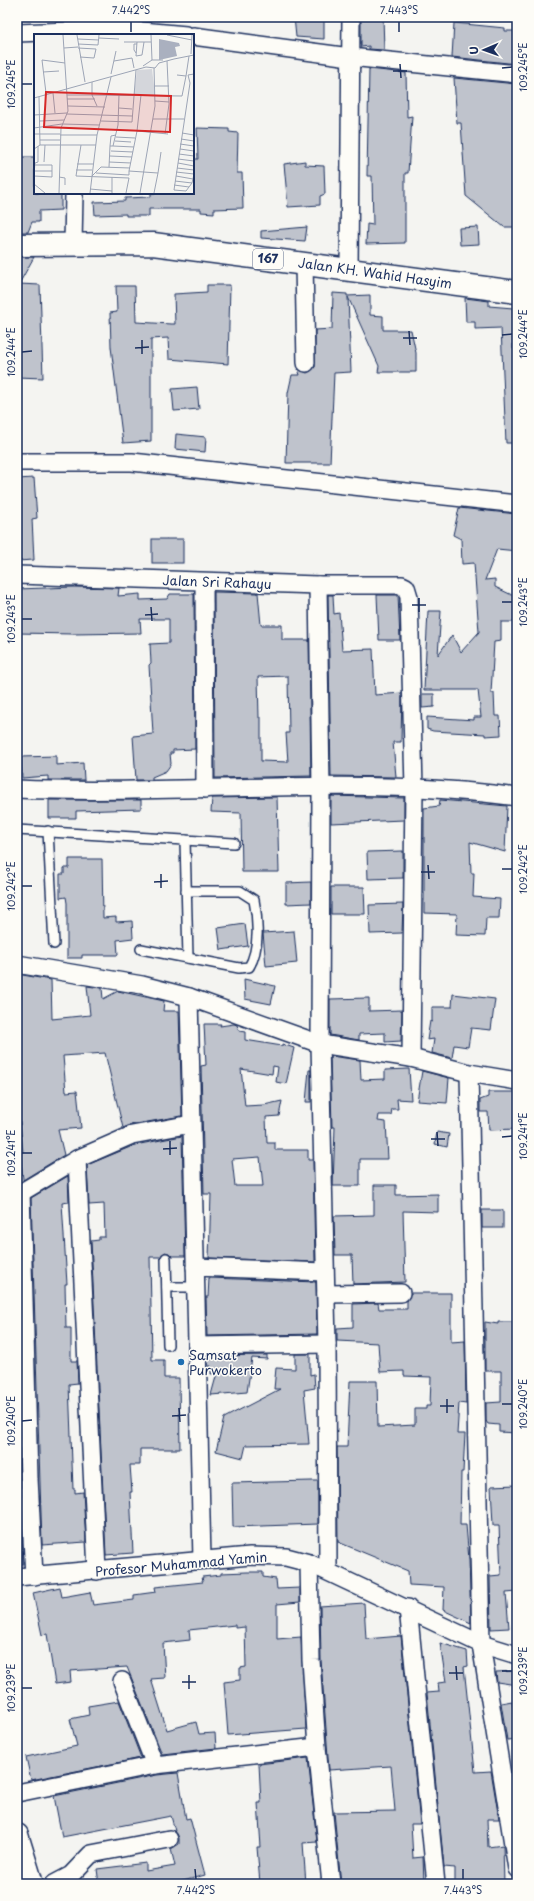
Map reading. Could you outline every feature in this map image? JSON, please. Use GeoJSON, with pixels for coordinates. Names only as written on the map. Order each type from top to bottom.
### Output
{"type":"FeatureCollection","features":[{"type":"Feature","properties":{"kind":"main road","name":"Jalan KH. Wahid Hasyim"},"geometry":{"type":"LineString","coordinates":[[17,245],[153,244],[517,292]]}},
{"type":"Feature","properties":{"kind":"main road"},"geometry":{"type":"LineString","coordinates":[[17,1835],[32,1884]]}},
{"type":"Feature","properties":{"kind":"street"},"geometry":{"type":"LineString","coordinates":[[349,270],[351,17]]}},
{"type":"Feature","properties":{"kind":"street"},"geometry":{"type":"LineString","coordinates":[[17,33],[83,32],[135,29],[178,34]]}},
{"type":"Feature","properties":{"kind":"street"},"geometry":{"type":"LineString","coordinates":[[194,36],[350,56],[517,74]]}},
{"type":"Feature","properties":{"kind":"street"},"geometry":{"type":"LineString","coordinates":[[74,194],[74,244]]}},
{"type":"Feature","properties":{"kind":"street"},"geometry":{"type":"LineString","coordinates":[[304,264],[306,363]]}},
{"type":"Feature","properties":{"kind":"street"},"geometry":{"type":"LineString","coordinates":[[17,462],[132,462],[517,504]]}},
{"type":"Feature","properties":{"kind":"street","name":"Jalan Sri Rahayu"},"geometry":{"type":"LineString","coordinates":[[17,575],[318,585],[402,585],[408,590],[409,597],[414,788]]}},
{"type":"Feature","properties":{"kind":"street"},"geometry":{"type":"LineString","coordinates":[[204,582],[205,790]]}},
{"type":"Feature","properties":{"kind":"street"},"geometry":{"type":"LineString","coordinates":[[318,585],[321,788],[320,1044],[324,1272],[327,1344],[328,1571]]}},
{"type":"Feature","properties":{"kind":"street"},"geometry":{"type":"LineString","coordinates":[[17,789],[205,790],[414,788],[467,790],[517,797]]}},
{"type":"Feature","properties":{"kind":"street"},"geometry":{"type":"LineString","coordinates":[[411,1058],[414,788]]}},
{"type":"Feature","properties":{"kind":"street"},"geometry":{"type":"LineString","coordinates":[[17,964],[142,985],[189,997],[320,1044],[411,1058],[469,1073],[517,1080]]}},
{"type":"Feature","properties":{"kind":"street"},"geometry":{"type":"LineString","coordinates":[[189,997],[202,1560]]}},
{"type":"Feature","properties":{"kind":"street"},"geometry":{"type":"LineString","coordinates":[[469,1073],[481,1644],[517,1869]]}},
{"type":"Feature","properties":{"kind":"street"},"geometry":{"type":"LineString","coordinates":[[34,1576],[19,1194],[77,1158],[132,1135],[191,1124]]}},
{"type":"Feature","properties":{"kind":"street"},"geometry":{"type":"LineString","coordinates":[[77,1158],[97,1571]]}},
{"type":"Feature","properties":{"kind":"street"},"geometry":{"type":"LineString","coordinates":[[195,1267],[324,1272]]}},
{"type":"Feature","properties":{"kind":"street"},"geometry":{"type":"LineString","coordinates":[[326,1294],[401,1293]]}},
{"type":"Feature","properties":{"kind":"street"},"geometry":{"type":"LineString","coordinates":[[197,1346],[327,1344]]}},
{"type":"Feature","properties":{"kind":"street","name":"Profesor Muhammad Yamin"},"geometry":{"type":"LineString","coordinates":[[17,1577],[268,1555],[286,1557],[309,1563],[328,1571],[481,1644],[517,1655]]}},
{"type":"Feature","properties":{"kind":"street"},"geometry":{"type":"LineString","coordinates":[[309,1563],[312,1660],[317,1747],[331,1884]]}},
{"type":"Feature","properties":{"kind":"street"},"geometry":{"type":"LineString","coordinates":[[408,1608],[436,1884]]}},
{"type":"Feature","properties":{"kind":"street"},"geometry":{"type":"LineString","coordinates":[[122,1681],[155,1765]]}},
{"type":"Feature","properties":{"kind":"street"},"geometry":{"type":"LineString","coordinates":[[17,1793],[155,1765],[317,1747]]}},
{"type":"Feature","properties":{"kind":"street"},"geometry":{"type":"LineString","coordinates":[[54,1884],[71,1875],[91,1854],[169,1839]]}},
{"type":"Feature","properties":{"kind":"lane"},"geometry":{"type":"LineString","coordinates":[[17,830],[234,843]]}},
{"type":"Feature","properties":{"kind":"lane"},"geometry":{"type":"LineString","coordinates":[[48,831],[54,944]]}},
{"type":"Feature","properties":{"kind":"lane"},"geometry":{"type":"LineString","coordinates":[[184,840],[188,958]]}},
{"type":"Feature","properties":{"kind":"lane"},"geometry":{"type":"LineString","coordinates":[[142,949],[239,968],[249,967],[254,959],[256,912],[254,900],[240,891],[186,891]]}},
{"type":"Feature","properties":{"kind":"lane"},"geometry":{"type":"LineString","coordinates":[[166,1258],[168,1345]]}},
{"type":"Feature","properties":{"kind":"lane"},"geometry":{"type":"LineString","coordinates":[[167,1287],[195,1287]]}},
{"type":"Feature","properties":{"kind":"building"},"geometry":{"type":"Polygon","coordinates":[[[294,17],[324,17],[324,39],[296,37],[294,17]]]}},
{"type":"Feature","properties":{"kind":"building"},"geometry":{"type":"Polygon","coordinates":[[[361,17],[383,17],[384,50],[369,49],[369,46],[361,47],[361,17]]]}},
{"type":"Feature","properties":{"kind":"building"},"geometry":{"type":"Polygon","coordinates":[[[454,23],[505,28],[505,31],[517,31],[517,64],[452,57],[454,23]]]}},
{"type":"Feature","properties":{"kind":"building"},"geometry":{"type":"Polygon","coordinates":[[[369,69],[406,73],[407,117],[412,116],[408,173],[405,173],[405,243],[366,244],[367,224],[373,225],[372,176],[367,176],[369,69]]]}},
{"type":"Feature","properties":{"kind":"building"},"geometry":{"type":"Polygon","coordinates":[[[454,78],[517,84],[517,157],[513,156],[517,183],[517,227],[504,227],[466,196],[461,123],[457,123],[454,78]]]}},
{"type":"Feature","properties":{"kind":"building"},"geometry":{"type":"Polygon","coordinates":[[[197,128],[229,129],[229,132],[238,133],[237,173],[242,173],[243,208],[214,209],[214,213],[201,212],[201,209],[149,209],[149,216],[126,216],[126,214],[95,215],[94,202],[125,201],[125,198],[151,197],[151,194],[194,194],[194,159],[198,159],[197,128]]]}},
{"type":"Feature","properties":{"kind":"building"},"geometry":{"type":"Polygon","coordinates":[[[17,157],[34,157],[34,194],[61,194],[61,210],[39,211],[39,222],[32,222],[28,232],[18,232],[17,157]]]}},
{"type":"Feature","properties":{"kind":"building"},"geometry":{"type":"Polygon","coordinates":[[[305,161],[305,165],[324,166],[325,194],[320,196],[320,205],[288,207],[284,164],[305,161]]]}},
{"type":"Feature","properties":{"kind":"building"},"geometry":{"type":"Polygon","coordinates":[[[307,227],[305,241],[261,238],[261,231],[307,227]]]}},
{"type":"Feature","properties":{"kind":"building"},"geometry":{"type":"Polygon","coordinates":[[[478,227],[479,244],[460,245],[459,228],[478,227]]]}},
{"type":"Feature","properties":{"kind":"building"},"geometry":{"type":"Polygon","coordinates":[[[17,257],[34,257],[19,284],[40,285],[43,378],[17,377],[17,257]]]}},
{"type":"Feature","properties":{"kind":"building"},"geometry":{"type":"Polygon","coordinates":[[[207,285],[230,285],[228,364],[169,359],[168,338],[151,339],[151,441],[123,443],[111,347],[110,313],[117,312],[116,286],[135,286],[136,322],[175,324],[174,294],[207,292],[207,285]]]}},
{"type":"Feature","properties":{"kind":"building"},"geometry":{"type":"Polygon","coordinates":[[[333,293],[347,294],[347,296],[370,295],[370,315],[383,316],[383,330],[411,330],[416,353],[416,372],[378,372],[379,366],[348,297],[351,372],[334,373],[330,463],[286,463],[288,393],[292,375],[300,375],[298,369],[307,373],[315,367],[315,330],[332,329],[333,293]]]}},
{"type":"Feature","properties":{"kind":"building"},"geometry":{"type":"Polygon","coordinates":[[[465,298],[489,301],[489,306],[513,308],[513,349],[517,349],[517,443],[506,443],[501,328],[475,329],[475,322],[466,322],[465,298]]]}},
{"type":"Feature","properties":{"kind":"building"},"geometry":{"type":"Polygon","coordinates":[[[197,387],[199,409],[174,411],[172,389],[197,387]]]}},
{"type":"Feature","properties":{"kind":"building"},"geometry":{"type":"Polygon","coordinates":[[[176,434],[206,437],[205,452],[175,449],[176,434]]]}},
{"type":"Feature","properties":{"kind":"building"},"geometry":{"type":"Polygon","coordinates":[[[34,478],[37,518],[32,519],[34,560],[17,561],[17,479],[34,478]]]}},
{"type":"Feature","properties":{"kind":"building"},"geometry":{"type":"Polygon","coordinates":[[[459,508],[517,514],[517,551],[497,549],[485,580],[495,579],[495,587],[514,596],[514,622],[501,622],[501,641],[494,642],[491,693],[494,693],[495,716],[500,716],[501,735],[485,736],[485,734],[433,731],[427,729],[427,717],[474,720],[474,717],[481,717],[478,690],[424,690],[428,611],[441,611],[438,655],[452,635],[461,652],[479,632],[474,563],[462,564],[461,539],[453,535],[459,508]]]}},
{"type":"Feature","properties":{"kind":"building"},"geometry":{"type":"Polygon","coordinates":[[[152,539],[183,539],[183,563],[152,563],[152,539]]]}},
{"type":"Feature","properties":{"kind":"building"},"geometry":{"type":"Polygon","coordinates":[[[74,587],[119,588],[118,596],[140,594],[140,600],[167,599],[170,594],[194,594],[195,749],[173,750],[173,753],[170,753],[171,764],[166,771],[152,777],[152,780],[136,780],[133,736],[153,734],[149,665],[151,663],[150,644],[169,643],[169,619],[140,619],[141,633],[17,633],[17,589],[74,587]]]}},
{"type":"Feature","properties":{"kind":"building"},"geometry":{"type":"Polygon","coordinates":[[[214,592],[258,593],[261,625],[282,625],[282,640],[309,640],[311,776],[215,778],[214,592]],[[288,676],[258,677],[259,718],[261,718],[261,761],[288,762],[286,733],[289,733],[288,676]]]}},
{"type":"Feature","properties":{"kind":"building"},"geometry":{"type":"Polygon","coordinates":[[[328,595],[333,595],[334,614],[339,613],[342,650],[373,649],[375,695],[402,693],[401,742],[393,742],[396,777],[331,776],[328,595]]]}},
{"type":"Feature","properties":{"kind":"building"},"geometry":{"type":"Polygon","coordinates":[[[377,595],[398,595],[400,640],[379,640],[377,595]]]}},
{"type":"Feature","properties":{"kind":"building"},"geometry":{"type":"Polygon","coordinates":[[[422,694],[434,694],[434,707],[422,708],[422,694]]]}},
{"type":"Feature","properties":{"kind":"building"},"geometry":{"type":"Polygon","coordinates":[[[56,756],[56,765],[83,763],[84,780],[48,780],[48,776],[22,778],[21,757],[56,756]]]}},
{"type":"Feature","properties":{"kind":"building"},"geometry":{"type":"Polygon","coordinates":[[[331,796],[404,798],[404,820],[331,823],[331,796]]]}},
{"type":"Feature","properties":{"kind":"building"},"geometry":{"type":"Polygon","coordinates":[[[277,797],[279,872],[242,872],[241,813],[211,812],[212,798],[277,797]]]}},
{"type":"Feature","properties":{"kind":"building"},"geometry":{"type":"Polygon","coordinates":[[[49,800],[141,800],[141,809],[76,811],[76,818],[49,818],[49,800]]]}},
{"type":"Feature","properties":{"kind":"building"},"geometry":{"type":"Polygon","coordinates":[[[440,800],[507,806],[505,852],[470,842],[471,873],[474,873],[473,897],[500,899],[499,918],[486,918],[485,936],[456,935],[457,914],[424,913],[424,808],[439,806],[440,800]]]}},
{"type":"Feature","properties":{"kind":"building"},"geometry":{"type":"Polygon","coordinates":[[[403,851],[403,878],[368,879],[367,852],[403,851]]]}},
{"type":"Feature","properties":{"kind":"building"},"geometry":{"type":"Polygon","coordinates":[[[69,859],[102,859],[103,918],[116,917],[116,922],[132,921],[133,938],[117,940],[118,955],[82,955],[82,958],[67,958],[67,903],[66,897],[60,898],[60,874],[64,874],[64,868],[69,868],[69,859]]]}},
{"type":"Feature","properties":{"kind":"building"},"geometry":{"type":"Polygon","coordinates":[[[311,882],[311,903],[286,904],[286,883],[311,882]]]}},
{"type":"Feature","properties":{"kind":"building"},"geometry":{"type":"Polygon","coordinates":[[[331,887],[364,887],[365,914],[331,914],[331,887]]]}},
{"type":"Feature","properties":{"kind":"building"},"geometry":{"type":"Polygon","coordinates":[[[403,904],[402,933],[370,934],[369,905],[403,904]]]}},
{"type":"Feature","properties":{"kind":"building"},"geometry":{"type":"Polygon","coordinates":[[[245,924],[248,946],[221,950],[218,928],[245,924]]]}},
{"type":"Feature","properties":{"kind":"building"},"geometry":{"type":"Polygon","coordinates":[[[294,931],[297,963],[266,966],[263,933],[294,931]]]}},
{"type":"Feature","properties":{"kind":"building"},"geometry":{"type":"Polygon","coordinates":[[[17,974],[51,980],[52,1019],[90,1015],[87,986],[102,988],[103,999],[118,991],[164,1001],[163,1011],[179,1011],[182,1116],[130,1125],[123,1128],[105,1053],[63,1056],[66,1092],[77,1091],[81,1128],[58,1130],[64,1155],[23,1180],[20,1152],[23,1152],[17,1093],[17,974]]]}},
{"type":"Feature","properties":{"kind":"building"},"geometry":{"type":"Polygon","coordinates":[[[244,979],[275,986],[271,1004],[245,999],[244,979]]]}},
{"type":"Feature","properties":{"kind":"building"},"geometry":{"type":"Polygon","coordinates":[[[453,994],[495,999],[491,1030],[471,1028],[468,1047],[454,1045],[452,1058],[432,1053],[434,1039],[427,1040],[430,1021],[432,1022],[432,1007],[452,1007],[453,994]]]}},
{"type":"Feature","properties":{"kind":"building"},"geometry":{"type":"Polygon","coordinates":[[[369,998],[369,1011],[402,1010],[401,1041],[385,1042],[385,1033],[359,1034],[359,1040],[330,1035],[330,999],[369,998]]]}},
{"type":"Feature","properties":{"kind":"building"},"geometry":{"type":"Polygon","coordinates":[[[204,1024],[221,1024],[220,1026],[234,1024],[237,1025],[239,1031],[245,1032],[245,1040],[282,1046],[282,1044],[294,1048],[286,1084],[276,1082],[278,1067],[273,1066],[272,1074],[241,1069],[245,1106],[264,1105],[282,1101],[279,1116],[266,1117],[267,1143],[275,1143],[275,1150],[308,1150],[308,1160],[313,1160],[315,1262],[209,1258],[211,1194],[204,1194],[201,1066],[206,1065],[204,1024]],[[260,1157],[232,1159],[235,1186],[263,1186],[260,1157]]]}},
{"type":"Feature","properties":{"kind":"building"},"geometry":{"type":"Polygon","coordinates":[[[330,1056],[360,1060],[361,1080],[385,1079],[385,1070],[409,1069],[411,1100],[397,1099],[398,1109],[392,1109],[391,1115],[379,1115],[378,1121],[386,1122],[388,1159],[360,1159],[360,1186],[333,1186],[335,1127],[332,1127],[330,1056]]]}},
{"type":"Feature","properties":{"kind":"building"},"geometry":{"type":"Polygon","coordinates":[[[309,1070],[311,1070],[311,1102],[306,1102],[309,1070]]]}},
{"type":"Feature","properties":{"kind":"building"},"geometry":{"type":"Polygon","coordinates":[[[422,1071],[449,1078],[447,1103],[417,1101],[422,1071]]]}},
{"type":"Feature","properties":{"kind":"building"},"geometry":{"type":"Polygon","coordinates":[[[488,1092],[517,1092],[517,1129],[489,1130],[488,1112],[480,1112],[480,1100],[488,1097],[488,1092]]]}},
{"type":"Feature","properties":{"kind":"building"},"geometry":{"type":"Polygon","coordinates":[[[437,1132],[449,1134],[447,1147],[435,1144],[437,1132]]]}},
{"type":"Feature","properties":{"kind":"building"},"geometry":{"type":"Polygon","coordinates":[[[182,1136],[185,1256],[172,1256],[165,1252],[160,1257],[150,1257],[152,1360],[164,1360],[164,1378],[179,1378],[180,1449],[140,1449],[140,1465],[130,1465],[133,1553],[106,1555],[91,1241],[99,1240],[99,1237],[105,1237],[104,1204],[89,1205],[87,1165],[135,1145],[182,1136]]]}},
{"type":"Feature","properties":{"kind":"building"},"geometry":{"type":"Polygon","coordinates":[[[68,1176],[69,1202],[62,1203],[67,1284],[65,1284],[66,1328],[71,1328],[71,1361],[77,1361],[78,1383],[69,1384],[73,1489],[75,1489],[75,1493],[83,1492],[86,1542],[42,1545],[31,1198],[68,1176]]]}},
{"type":"Feature","properties":{"kind":"building"},"geometry":{"type":"Polygon","coordinates":[[[374,1185],[396,1185],[396,1195],[438,1194],[438,1212],[403,1211],[405,1282],[353,1284],[352,1255],[335,1255],[334,1216],[374,1215],[374,1185]]]}},
{"type":"Feature","properties":{"kind":"building"},"geometry":{"type":"Polygon","coordinates":[[[482,1210],[503,1210],[503,1228],[482,1228],[482,1210]]]}},
{"type":"Feature","properties":{"kind":"building"},"geometry":{"type":"Polygon","coordinates":[[[209,1278],[316,1282],[317,1334],[207,1336],[206,1297],[208,1297],[209,1278]]]}},
{"type":"Feature","properties":{"kind":"building"},"geometry":{"type":"Polygon","coordinates":[[[411,1293],[451,1293],[451,1342],[465,1341],[466,1404],[459,1403],[457,1434],[465,1434],[463,1472],[461,1472],[460,1525],[466,1525],[469,1560],[471,1623],[443,1610],[444,1587],[409,1585],[408,1571],[338,1542],[337,1447],[347,1447],[350,1381],[377,1381],[378,1427],[415,1425],[415,1409],[426,1409],[426,1406],[430,1406],[431,1377],[404,1376],[404,1371],[380,1372],[378,1343],[337,1341],[337,1328],[353,1327],[353,1304],[378,1303],[379,1309],[407,1309],[407,1300],[411,1293]]]}},
{"type":"Feature","properties":{"kind":"building"},"geometry":{"type":"Polygon","coordinates":[[[485,1322],[498,1324],[498,1322],[517,1322],[517,1433],[499,1432],[499,1425],[488,1424],[486,1421],[486,1403],[501,1402],[501,1371],[485,1371],[485,1322]]]}},
{"type":"Feature","properties":{"kind":"building"},"geometry":{"type":"Polygon","coordinates":[[[295,1354],[310,1354],[310,1375],[314,1374],[315,1388],[304,1390],[309,1444],[246,1445],[243,1458],[216,1451],[224,1418],[280,1389],[274,1389],[276,1368],[295,1369],[295,1354]]]}},
{"type":"Feature","properties":{"kind":"building"},"geometry":{"type":"Polygon","coordinates":[[[267,1355],[267,1359],[252,1358],[247,1392],[211,1395],[217,1373],[211,1374],[211,1366],[208,1366],[207,1356],[267,1355]]]}},
{"type":"Feature","properties":{"kind":"building"},"geometry":{"type":"Polygon","coordinates":[[[17,1479],[19,1479],[23,1564],[17,1564],[17,1479]]]}},
{"type":"Feature","properties":{"kind":"building"},"geometry":{"type":"Polygon","coordinates":[[[318,1481],[318,1524],[233,1527],[232,1483],[318,1481]]]}},
{"type":"Feature","properties":{"kind":"building"},"geometry":{"type":"Polygon","coordinates":[[[517,1485],[517,1592],[506,1593],[509,1628],[491,1629],[490,1576],[501,1575],[499,1525],[493,1525],[491,1486],[517,1485]]]}},
{"type":"Feature","properties":{"kind":"building"},"geometry":{"type":"Polygon","coordinates":[[[263,1572],[263,1577],[276,1579],[277,1589],[300,1588],[300,1602],[277,1604],[277,1639],[301,1637],[306,1729],[228,1735],[224,1682],[240,1680],[240,1668],[246,1667],[245,1627],[235,1628],[235,1625],[189,1630],[190,1640],[163,1643],[165,1678],[151,1679],[167,1730],[196,1722],[199,1734],[215,1733],[216,1748],[162,1754],[127,1667],[70,1671],[71,1682],[55,1684],[47,1634],[42,1635],[33,1593],[60,1587],[62,1597],[90,1592],[93,1605],[134,1600],[134,1595],[156,1592],[155,1587],[203,1582],[202,1577],[221,1575],[221,1573],[263,1572]]]}},
{"type":"Feature","properties":{"kind":"building"},"geometry":{"type":"Polygon","coordinates":[[[364,1603],[366,1639],[401,1636],[420,1824],[411,1824],[413,1858],[423,1857],[424,1884],[341,1884],[334,1812],[395,1811],[391,1766],[329,1770],[321,1660],[320,1606],[364,1603]]]}},
{"type":"Feature","properties":{"kind":"building"},"geometry":{"type":"Polygon","coordinates":[[[440,1643],[467,1651],[468,1666],[464,1667],[475,1772],[491,1771],[499,1819],[487,1819],[488,1847],[503,1845],[504,1884],[455,1884],[455,1868],[444,1867],[427,1693],[439,1692],[438,1683],[446,1682],[440,1643]]]}},
{"type":"Feature","properties":{"kind":"building"},"geometry":{"type":"Polygon","coordinates":[[[517,1671],[517,1685],[497,1682],[496,1672],[517,1671]]]}},
{"type":"Feature","properties":{"kind":"building"},"geometry":{"type":"Polygon","coordinates":[[[119,1701],[141,1758],[31,1780],[26,1757],[77,1746],[70,1719],[89,1715],[88,1706],[119,1701]]]}},
{"type":"Feature","properties":{"kind":"building"},"geometry":{"type":"Polygon","coordinates":[[[512,1701],[517,1727],[517,1739],[507,1740],[501,1703],[512,1701]]]}},
{"type":"Feature","properties":{"kind":"building"},"geometry":{"type":"Polygon","coordinates":[[[308,1758],[317,1842],[303,1843],[306,1884],[260,1884],[257,1847],[261,1847],[258,1803],[261,1803],[259,1764],[308,1758]]]}},
{"type":"Feature","properties":{"kind":"building"},"geometry":{"type":"Polygon","coordinates":[[[178,1773],[186,1819],[190,1818],[205,1875],[172,1884],[99,1884],[97,1869],[146,1863],[146,1871],[175,1866],[171,1849],[179,1844],[179,1838],[175,1831],[171,1816],[62,1837],[54,1796],[157,1775],[178,1773]]]}},
{"type":"Feature","properties":{"kind":"place","name":"Samsat Purwokerto"},"geometry":{"type":"Point","coordinates":[181,1362]}}]}
